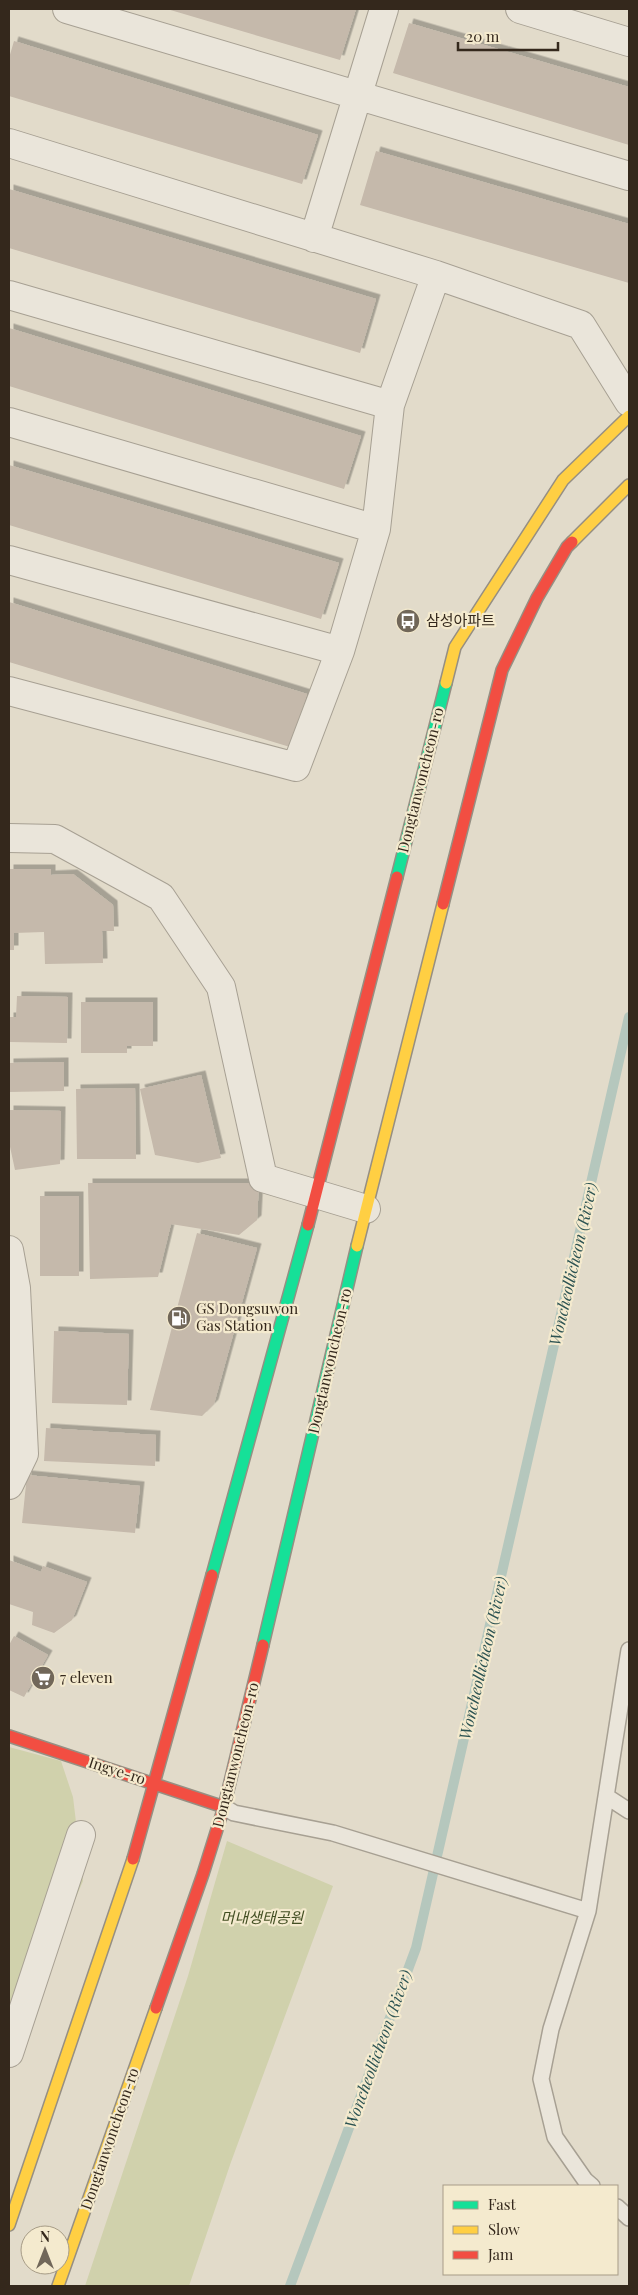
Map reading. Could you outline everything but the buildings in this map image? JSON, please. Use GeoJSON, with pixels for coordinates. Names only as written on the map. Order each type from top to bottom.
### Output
{"type":"FeatureCollection","features":[{"type":"Feature","properties":{"kind":"main road","name":"Dongtanwoncheon-ro"},"geometry":{"type":"LineString","coordinates":[[9,2225],[136,1852],[156,1783],[316,1194],[455,647],[563,480],[629,416]]}},
{"type":"Feature","properties":{"kind":"main road","name":"Dongtanwoncheon-ro"},"geometry":{"type":"LineString","coordinates":[[58,2286],[203,1874],[224,1807],[366,1209],[474,773],[502,670],[537,598],[567,548],[629,485]]}},
{"type":"Feature","properties":{"kind":"main road","name":"Ingye-ro"},"geometry":{"type":"LineString","coordinates":[[9,1736],[224,1807]]}},
{"type":"Feature","properties":{"kind":"street"},"geometry":{"type":"LineString","coordinates":[[67,9],[629,176]]}},
{"type":"Feature","properties":{"kind":"street"},"geometry":{"type":"LineString","coordinates":[[314,238],[384,9]]}},
{"type":"Feature","properties":{"kind":"street"},"geometry":{"type":"LineString","coordinates":[[520,9],[629,42]]}},
{"type":"Feature","properties":{"kind":"street"},"geometry":{"type":"LineString","coordinates":[[9,143],[436,275],[581,326],[629,402]]}},
{"type":"Feature","properties":{"kind":"street"},"geometry":{"type":"LineString","coordinates":[[9,691],[296,767],[340,651],[376,529],[390,405],[436,275]]}},
{"type":"Feature","properties":{"kind":"street"},"geometry":{"type":"LineString","coordinates":[[9,295],[390,405]]}},
{"type":"Feature","properties":{"kind":"street"},"geometry":{"type":"LineString","coordinates":[[9,422],[376,529]]}},
{"type":"Feature","properties":{"kind":"street"},"geometry":{"type":"LineString","coordinates":[[9,560],[340,651]]}},
{"type":"Feature","properties":{"kind":"street"},"geometry":{"type":"LineString","coordinates":[[9,838],[55,839],[161,897],[221,987],[262,1178],[366,1209]]}},
{"type":"Feature","properties":{"kind":"street"},"geometry":{"type":"LineString","coordinates":[[9,1250],[24,1454],[9,1485]]}},
{"type":"Feature","properties":{"kind":"street"},"geometry":{"type":"LineString","coordinates":[[9,2053],[82,1835]]}},
{"type":"Feature","properties":{"kind":"lane"},"geometry":{"type":"LineString","coordinates":[[591,2185],[585,2180],[555,2137],[541,2079],[550,2029],[588,1912],[629,1650]]}},
{"type":"Feature","properties":{"kind":"lane"},"geometry":{"type":"LineString","coordinates":[[606,1796],[629,1811]]}},
{"type":"Feature","properties":{"kind":"lane"},"geometry":{"type":"LineString","coordinates":[[224,1807],[234,1813],[333,1833],[588,1912]]}},
{"type":"Feature","properties":{"kind":"lane"},"geometry":{"type":"LineString","coordinates":[[618,2208],[629,2218]]}},
{"type":"Feature","properties":{"kind":"green space"},"geometry":{"type":"Polygon","coordinates":[[[9,1747],[61,1761],[73,1797],[83,1881],[13,2045],[9,2061],[9,1747]]]}},
{"type":"Feature","properties":{"kind":"green space","name":"머내생태공원"},"geometry":{"type":"Polygon","coordinates":[[[227,1841],[333,1886],[231,2162],[189,2286],[85,2286],[188,1976],[227,1841]]]}},
{"type":"Feature","properties":{"kind":"waterway","name":"Woncheollicheon (River)"},"geometry":{"type":"LineString","coordinates":[[290,2286],[416,1948],[629,1017]]}},
{"type":"Feature","properties":{"kind":"traffic: fast"},"geometry":{"type":"LineString","coordinates":[[397,877],[446,683]]}},
{"type":"Feature","properties":{"kind":"traffic: fast"},"geometry":{"type":"LineString","coordinates":[[212,1575],[308,1225]]}},
{"type":"Feature","properties":{"kind":"traffic: fast"},"geometry":{"type":"LineString","coordinates":[[263,1645],[357,1246]]}},
{"type":"Feature","properties":{"kind":"traffic: slow"},"geometry":{"type":"LineString","coordinates":[[446,683],[455,647],[563,480],[629,416]]}},
{"type":"Feature","properties":{"kind":"traffic: slow"},"geometry":{"type":"LineString","coordinates":[[572,542],[629,485]]}},
{"type":"Feature","properties":{"kind":"traffic: slow"},"geometry":{"type":"LineString","coordinates":[[357,1246],[443,904]]}},
{"type":"Feature","properties":{"kind":"traffic: slow"},"geometry":{"type":"LineString","coordinates":[[9,2225],[133,1859]]}},
{"type":"Feature","properties":{"kind":"traffic: slow"},"geometry":{"type":"LineString","coordinates":[[58,2286],[156,2008]]}},
{"type":"Feature","properties":{"kind":"traffic: jam"},"geometry":{"type":"LineString","coordinates":[[443,904],[502,670],[537,598],[567,547],[572,542]]}},
{"type":"Feature","properties":{"kind":"traffic: jam"},"geometry":{"type":"LineString","coordinates":[[308,1225],[397,877]]}},
{"type":"Feature","properties":{"kind":"traffic: jam"},"geometry":{"type":"LineString","coordinates":[[133,1859],[212,1575]]}},
{"type":"Feature","properties":{"kind":"traffic: jam"},"geometry":{"type":"LineString","coordinates":[[156,2008],[203,1874],[224,1807],[263,1645]]}},
{"type":"Feature","properties":{"kind":"traffic: jam"},"geometry":{"type":"LineString","coordinates":[[9,1736],[224,1807]]}},
{"type":"Feature","properties":{"kind":"place","name":"삼성아파트"},"geometry":{"type":"Point","coordinates":[408,621]}},
{"type":"Feature","properties":{"kind":"place","name":"GS Dongsuwon Gas Station"},"geometry":{"type":"Point","coordinates":[179,1318]}},
{"type":"Feature","properties":{"kind":"place","name":"7 eleven"},"geometry":{"type":"Point","coordinates":[43,1678]}}]}
